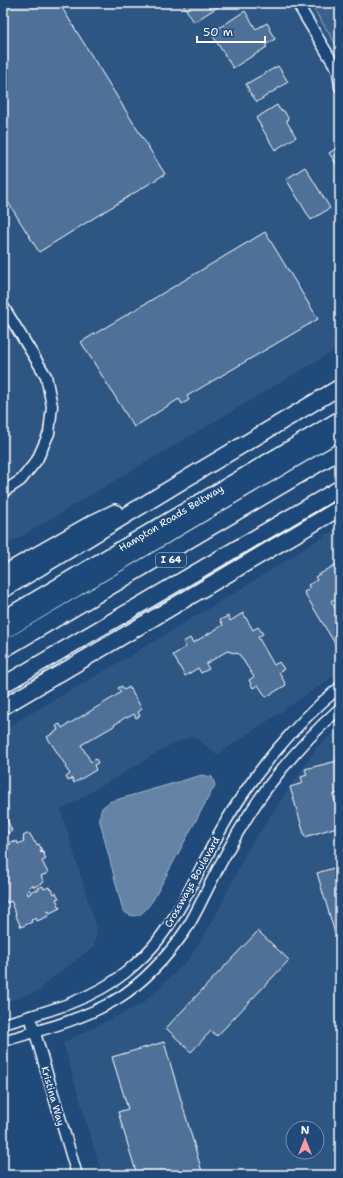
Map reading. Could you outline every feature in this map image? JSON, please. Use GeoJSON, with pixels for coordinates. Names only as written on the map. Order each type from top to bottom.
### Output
{"type":"FeatureCollection","features":[{"type":"Feature","properties":{"kind":"highway"},"geometry":{"type":"LineString","coordinates":[[3,590],[340,387]]}},
{"type":"Feature","properties":{"kind":"highway","name":"Hampton Roads Beltway"},"geometry":{"type":"LineString","coordinates":[[3,619],[340,419]]}},
{"type":"Feature","properties":{"kind":"highway"},"geometry":{"type":"LineString","coordinates":[[3,632],[340,432]]}},
{"type":"Feature","properties":{"kind":"highway"},"geometry":{"type":"LineString","coordinates":[[3,650],[340,451]]}},
{"type":"Feature","properties":{"kind":"highway","name":"I 64"},"geometry":{"type":"LineString","coordinates":[[3,659],[340,461]]}},
{"type":"Feature","properties":{"kind":"highway"},"geometry":{"type":"LineString","coordinates":[[3,574],[92,523],[194,474]]}},
{"type":"Feature","properties":{"kind":"highway"},"geometry":{"type":"LineString","coordinates":[[3,685],[340,488]]}},
{"type":"Feature","properties":{"kind":"highway"},"geometry":{"type":"LineString","coordinates":[[3,708],[340,508]]}},
{"type":"Feature","properties":{"kind":"highway"},"geometry":{"type":"LineString","coordinates":[[3,614],[45,594]]}},
{"type":"Feature","properties":{"kind":"street"},"geometry":{"type":"LineString","coordinates":[[296,3],[338,71],[340,87]]}},
{"type":"Feature","properties":{"kind":"street"},"geometry":{"type":"LineString","coordinates":[[3,306],[46,376],[52,406],[49,433],[38,460],[20,480],[3,492]]}},
{"type":"Feature","properties":{"kind":"street","name":"Crossways Boulevard"},"geometry":{"type":"LineString","coordinates":[[3,1024],[69,1004],[91,994],[124,974],[138,962],[159,940],[177,912],[222,827],[239,799],[289,736],[310,714],[340,687]]}},
{"type":"Feature","properties":{"kind":"street","name":"Crossways Boulevard"},"geometry":{"type":"LineString","coordinates":[[3,1041],[89,1014],[117,999],[143,979],[166,956],[185,930],[248,815],[286,764],[305,742],[340,708]]}},
{"type":"Feature","properties":{"kind":"street","name":"Kristina Way"},"geometry":{"type":"LineString","coordinates":[[30,1016],[77,1175]]}},
{"type":"Feature","properties":{"kind":"shaded area"},"geometry":{"type":"Polygon","coordinates":[[[3,3],[340,3],[340,347],[3,547],[3,3]]]}},
{"type":"Feature","properties":{"kind":"shaded area"},"geometry":{"type":"Polygon","coordinates":[[[310,3],[340,3],[340,51],[310,3]]]}},
{"type":"Feature","properties":{"kind":"shaded area"},"geometry":{"type":"Polygon","coordinates":[[[340,526],[340,672],[217,755],[194,736],[170,745],[61,810],[97,930],[94,947],[48,981],[39,991],[3,1003],[3,731],[19,720],[125,659],[239,590],[340,526]]]}},
{"type":"Feature","properties":{"kind":"shaded area"},"geometry":{"type":"Polygon","coordinates":[[[340,727],[340,1175],[102,1175],[63,1043],[143,1003],[189,959],[214,919],[248,849],[317,747],[340,727]]]}},
{"type":"Feature","properties":{"kind":"shaded area"},"geometry":{"type":"Polygon","coordinates":[[[202,775],[212,777],[215,785],[153,900],[144,912],[137,916],[128,914],[123,911],[99,818],[102,808],[109,802],[202,775]]]}},
{"type":"Feature","properties":{"kind":"building"},"geometry":{"type":"Polygon","coordinates":[[[3,3],[59,3],[165,174],[39,252],[3,194],[3,3]]]}},
{"type":"Feature","properties":{"kind":"building"},"geometry":{"type":"Polygon","coordinates":[[[182,3],[224,3],[194,22],[182,3]]]}},
{"type":"Feature","properties":{"kind":"building"},"geometry":{"type":"Polygon","coordinates":[[[245,11],[256,29],[267,23],[275,39],[265,45],[267,47],[233,68],[211,33],[245,11]]]}},
{"type":"Feature","properties":{"kind":"building"},"geometry":{"type":"Polygon","coordinates":[[[278,66],[288,82],[257,102],[248,90],[246,84],[278,66]]]}},
{"type":"Feature","properties":{"kind":"building"},"geometry":{"type":"Polygon","coordinates":[[[277,105],[280,110],[284,111],[288,118],[287,122],[296,137],[275,150],[256,118],[277,105]]]}},
{"type":"Feature","properties":{"kind":"building"},"geometry":{"type":"Polygon","coordinates":[[[340,146],[340,170],[329,153],[340,146]]]}},
{"type":"Feature","properties":{"kind":"building"},"geometry":{"type":"Polygon","coordinates":[[[305,167],[330,208],[311,220],[286,179],[305,167]]]}},
{"type":"Feature","properties":{"kind":"building"},"geometry":{"type":"Polygon","coordinates":[[[265,232],[318,319],[187,396],[189,400],[182,404],[179,399],[134,427],[81,342],[265,232]]]}},
{"type":"Feature","properties":{"kind":"building"},"geometry":{"type":"Polygon","coordinates":[[[340,562],[340,599],[339,597],[331,601],[336,610],[340,607],[340,645],[337,647],[304,592],[310,589],[308,585],[317,580],[315,577],[340,562]]]}},
{"type":"Feature","properties":{"kind":"building"},"geometry":{"type":"Polygon","coordinates":[[[243,613],[253,630],[258,627],[263,634],[258,637],[274,665],[279,662],[284,669],[279,672],[286,685],[266,697],[258,685],[253,688],[249,680],[254,677],[239,654],[227,651],[206,664],[209,669],[201,673],[198,668],[185,676],[173,655],[186,647],[183,642],[190,638],[193,643],[223,625],[220,620],[228,616],[230,621],[243,613]]]}},
{"type":"Feature","properties":{"kind":"building"},"geometry":{"type":"Polygon","coordinates":[[[122,686],[124,690],[129,687],[142,709],[138,712],[140,716],[136,718],[134,714],[127,718],[126,717],[114,726],[81,745],[91,762],[96,759],[98,763],[94,765],[96,770],[74,783],[72,778],[68,781],[66,777],[70,774],[47,737],[58,730],[56,726],[60,724],[62,728],[114,697],[121,692],[118,688],[122,686]]]}},
{"type":"Feature","properties":{"kind":"building"},"geometry":{"type":"Polygon","coordinates":[[[340,758],[340,796],[338,793],[333,795],[340,818],[340,826],[305,837],[290,787],[303,783],[301,777],[307,775],[305,769],[337,761],[336,759],[340,758]]]}},
{"type":"Feature","properties":{"kind":"building"},"geometry":{"type":"Polygon","coordinates":[[[6,817],[12,831],[3,835],[3,818],[6,817]]]}},
{"type":"Feature","properties":{"kind":"building"},"geometry":{"type":"Polygon","coordinates":[[[30,834],[37,845],[39,844],[42,851],[40,851],[41,853],[43,852],[46,859],[42,861],[48,873],[41,876],[44,882],[34,887],[33,885],[29,887],[30,890],[27,891],[28,895],[31,893],[30,892],[36,889],[37,891],[39,890],[38,888],[43,886],[44,889],[49,887],[50,890],[52,889],[54,894],[56,893],[59,898],[56,899],[60,908],[50,913],[49,911],[47,912],[49,916],[37,921],[36,918],[31,920],[32,922],[21,927],[11,901],[7,903],[3,895],[3,892],[5,891],[3,887],[3,836],[8,845],[13,841],[14,843],[17,841],[18,844],[24,841],[23,836],[30,834]]]}},
{"type":"Feature","properties":{"kind":"building"},"geometry":{"type":"Polygon","coordinates":[[[340,866],[340,950],[317,873],[340,866]]]}},
{"type":"Feature","properties":{"kind":"building"},"geometry":{"type":"Polygon","coordinates":[[[258,931],[289,960],[217,1036],[211,1031],[191,1052],[166,1028],[258,931]]]}},
{"type":"Feature","properties":{"kind":"building"},"geometry":{"type":"Polygon","coordinates":[[[164,1042],[203,1175],[137,1175],[118,1112],[128,1109],[112,1057],[164,1042]]]}}]}
